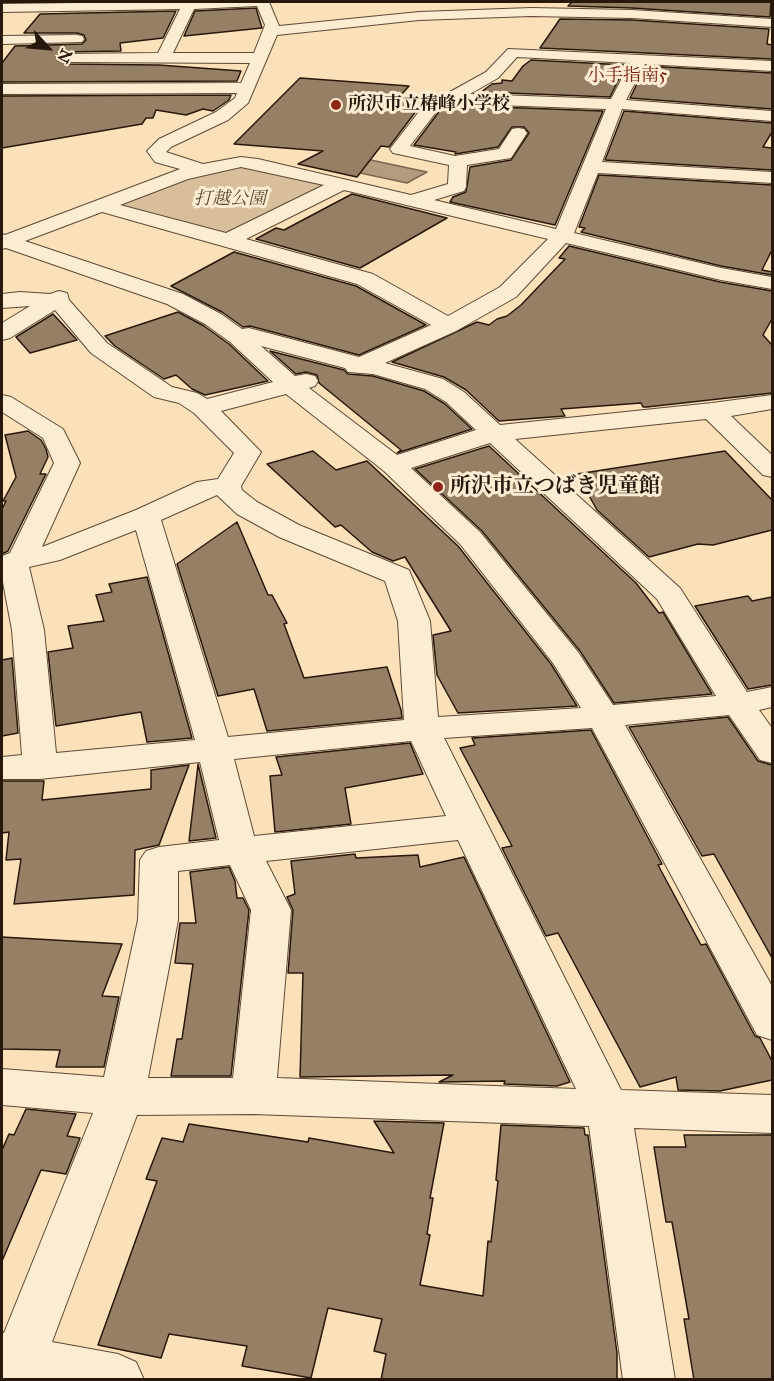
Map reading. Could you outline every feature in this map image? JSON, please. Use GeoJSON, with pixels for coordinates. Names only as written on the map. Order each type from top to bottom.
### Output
{"type":"FeatureCollection","features":[{"type":"Feature","properties":{"kind":"street"},"geometry":{"type":"LineString","coordinates":[[2,8],[255,2]]}},
{"type":"Feature","properties":{"kind":"street"},"geometry":{"type":"LineString","coordinates":[[199,169],[161,158],[156,151],[165,143],[231,110],[242,100],[271,30],[272,25],[262,2]]}},
{"type":"Feature","properties":{"kind":"street"},"geometry":{"type":"LineString","coordinates":[[419,16],[417,11],[419,7],[429,2]]}},
{"type":"Feature","properties":{"kind":"street"},"geometry":{"type":"LineString","coordinates":[[664,16],[678,2]]}},
{"type":"Feature","properties":{"kind":"street"},"geometry":{"type":"LineString","coordinates":[[55,72],[83,31],[95,5]]}},
{"type":"Feature","properties":{"kind":"street"},"geometry":{"type":"LineString","coordinates":[[163,58],[189,5]]}},
{"type":"Feature","properties":{"kind":"street"},"geometry":{"type":"LineString","coordinates":[[271,30],[532,7],[604,19],[664,16],[696,24],[772,23]]}},
{"type":"Feature","properties":{"kind":"street"},"geometry":{"type":"LineString","coordinates":[[348,9],[376,20]]}},
{"type":"Feature","properties":{"kind":"street"},"geometry":{"type":"LineString","coordinates":[[2,40],[83,31]]}},
{"type":"Feature","properties":{"kind":"street"},"geometry":{"type":"LineString","coordinates":[[452,98],[492,75],[513,52],[593,51],[640,59],[692,57],[772,66]]}},
{"type":"Feature","properties":{"kind":"street"},"geometry":{"type":"LineString","coordinates":[[2,89],[55,72],[163,58],[259,58]]}},
{"type":"Feature","properties":{"kind":"street"},"geometry":{"type":"LineString","coordinates":[[203,408],[364,365],[448,326],[508,292],[561,237],[616,104],[640,59]]}},
{"type":"Feature","properties":{"kind":"street"},"geometry":{"type":"LineString","coordinates":[[55,72],[247,88]]}},
{"type":"Feature","properties":{"kind":"street"},"geometry":{"type":"LineString","coordinates":[[518,133],[505,154],[455,161],[399,149],[438,98],[616,104],[772,116]]}},
{"type":"Feature","properties":{"kind":"street"},"geometry":{"type":"LineString","coordinates":[[412,200],[458,187],[458,165],[455,161]]}},
{"type":"Feature","properties":{"kind":"street"},"geometry":{"type":"LineString","coordinates":[[3,241],[199,169],[241,162],[258,164],[561,237],[772,284]]}},
{"type":"Feature","properties":{"kind":"street"},"geometry":{"type":"LineString","coordinates":[[589,167],[772,178]]}},
{"type":"Feature","properties":{"kind":"street"},"geometry":{"type":"LineString","coordinates":[[228,240],[342,184]]}},
{"type":"Feature","properties":{"kind":"street"},"geometry":{"type":"LineString","coordinates":[[100,205],[365,279],[397,295],[448,326]]}},
{"type":"Feature","properties":{"kind":"street"},"geometry":{"type":"LineString","coordinates":[[3,241],[175,299],[213,319],[237,337],[290,385],[393,465],[470,537],[567,659],[603,717],[772,1023]]}},
{"type":"Feature","properties":{"kind":"street"},"geometry":{"type":"LineString","coordinates":[[2,333],[100,275]]}},
{"type":"Feature","properties":{"kind":"street"},"geometry":{"type":"LineString","coordinates":[[2,301],[20,299],[54,301],[62,305],[99,348],[163,392],[188,398],[203,408],[248,452],[227,486]]}},
{"type":"Feature","properties":{"kind":"street"},"geometry":{"type":"LineString","coordinates":[[237,337],[249,335],[321,356],[434,384],[455,397],[669,594],[738,704],[772,752]]}},
{"type":"Feature","properties":{"kind":"street"},"geometry":{"type":"LineString","coordinates":[[2,402],[54,434],[67,463],[22,559]]}},
{"type":"Feature","properties":{"kind":"street"},"geometry":{"type":"LineString","coordinates":[[393,465],[495,433],[712,411],[772,402]]}},
{"type":"Feature","properties":{"kind":"street"},"geometry":{"type":"LineString","coordinates":[[712,411],[772,469]]}},
{"type":"Feature","properties":{"kind":"street"},"geometry":{"type":"LineString","coordinates":[[40,767],[28,630],[13,561],[50,554],[146,516],[207,488],[227,486]]}},
{"type":"Feature","properties":{"kind":"street"},"geometry":{"type":"LineString","coordinates":[[227,486],[230,494],[247,508],[289,531],[398,576],[414,621],[422,729],[609,1110],[650,1380]]}},
{"type":"Feature","properties":{"kind":"street"},"geometry":{"type":"LineString","coordinates":[[146,516],[242,852],[271,910],[253,1096]]}},
{"type":"Feature","properties":{"kind":"street"},"geometry":{"type":"LineString","coordinates":[[2,768],[40,767],[215,751],[422,729],[603,717],[738,704],[772,697]]}},
{"type":"Feature","properties":{"kind":"street"},"geometry":{"type":"LineString","coordinates":[[118,1380],[10,1366],[122,1097],[158,920],[159,860],[469,826]]}},
{"type":"Feature","properties":{"kind":"street"},"geometry":{"type":"LineString","coordinates":[[2,1087],[122,1097],[253,1096],[772,1114]]}},
{"type":"Feature","properties":{"kind":"green space","name":"打越公園"},"geometry":{"type":"Polygon","coordinates":[[[234,167],[249,168],[322,185],[323,189],[230,233],[122,204],[193,177],[234,167]]]}},
{"type":"Feature","properties":{"kind":"shaded area"},"geometry":{"type":"Polygon","coordinates":[[[366,159],[427,172],[407,183],[346,170],[366,159]]]}},
{"type":"Feature","properties":{"kind":"building"},"geometry":{"type":"Polygon","coordinates":[[[572,2],[771,2],[770,17],[568,6],[572,2]]]}},
{"type":"Feature","properties":{"kind":"building"},"geometry":{"type":"Polygon","coordinates":[[[256,8],[262,28],[184,36],[195,11],[256,8]]]}},
{"type":"Feature","properties":{"kind":"building"},"geometry":{"type":"Polygon","coordinates":[[[176,11],[163,38],[120,43],[121,51],[61,52],[56,57],[66,64],[159,65],[241,71],[237,81],[2,82],[2,63],[15,46],[82,44],[86,40],[84,35],[77,33],[24,33],[40,14],[176,11]]]}},
{"type":"Feature","properties":{"kind":"building"},"geometry":{"type":"Polygon","coordinates":[[[560,19],[632,20],[769,29],[767,44],[772,45],[772,59],[540,48],[560,19]]]}},
{"type":"Feature","properties":{"kind":"building"},"geometry":{"type":"Polygon","coordinates":[[[531,60],[626,65],[610,97],[481,92],[492,84],[502,83],[502,80],[512,81],[523,66],[531,60]]]}},
{"type":"Feature","properties":{"kind":"building"},"geometry":{"type":"Polygon","coordinates":[[[646,66],[772,73],[772,109],[630,98],[646,66]]]}},
{"type":"Feature","properties":{"kind":"building"},"geometry":{"type":"Polygon","coordinates":[[[300,78],[409,86],[400,96],[426,98],[389,147],[381,146],[357,177],[298,164],[323,151],[234,144],[300,78]]]}},
{"type":"Feature","properties":{"kind":"building"},"geometry":{"type":"Polygon","coordinates":[[[231,95],[229,100],[213,111],[203,109],[186,115],[156,110],[153,118],[146,118],[142,124],[2,148],[2,96],[231,95]]]}},
{"type":"Feature","properties":{"kind":"building"},"geometry":{"type":"Polygon","coordinates":[[[444,105],[603,111],[555,225],[450,202],[453,197],[466,192],[470,167],[511,160],[529,133],[524,127],[512,127],[498,147],[455,154],[456,152],[414,145],[444,105]]]}},
{"type":"Feature","properties":{"kind":"building"},"geometry":{"type":"Polygon","coordinates":[[[624,111],[772,123],[772,132],[763,147],[772,148],[772,170],[605,160],[624,111]]]}},
{"type":"Feature","properties":{"kind":"building"},"geometry":{"type":"Polygon","coordinates":[[[599,175],[772,185],[772,250],[762,270],[772,272],[772,275],[721,266],[581,232],[585,228],[579,227],[599,175]]]}},
{"type":"Feature","properties":{"kind":"building"},"geometry":{"type":"Polygon","coordinates":[[[352,194],[447,218],[360,268],[256,239],[276,228],[284,230],[352,194]]]}},
{"type":"Feature","properties":{"kind":"building"},"geometry":{"type":"Polygon","coordinates":[[[569,246],[720,282],[772,291],[772,319],[763,335],[772,345],[772,393],[647,407],[643,407],[641,403],[561,409],[565,416],[499,421],[466,390],[444,377],[392,362],[477,322],[489,325],[507,316],[521,305],[565,259],[559,258],[569,246]]]}},
{"type":"Feature","properties":{"kind":"building"},"geometry":{"type":"Polygon","coordinates":[[[234,252],[356,286],[426,325],[359,355],[250,326],[243,327],[222,312],[171,286],[234,252]]]}},
{"type":"Feature","properties":{"kind":"building"},"geometry":{"type":"Polygon","coordinates":[[[178,312],[204,326],[229,344],[268,381],[205,395],[192,389],[176,375],[164,379],[115,346],[105,336],[178,312]]]}},
{"type":"Feature","properties":{"kind":"building"},"geometry":{"type":"Polygon","coordinates":[[[53,314],[77,340],[30,353],[16,337],[53,314]]]}},
{"type":"Feature","properties":{"kind":"building"},"geometry":{"type":"Polygon","coordinates":[[[270,351],[344,370],[348,374],[373,376],[424,391],[445,404],[472,429],[397,453],[401,450],[319,383],[317,375],[306,372],[296,374],[270,351]]]}},
{"type":"Feature","properties":{"kind":"building"},"geometry":{"type":"Polygon","coordinates":[[[28,431],[41,440],[46,449],[48,457],[40,474],[46,474],[8,551],[2,554],[2,509],[6,501],[3,501],[16,477],[5,435],[28,431]]]}},
{"type":"Feature","properties":{"kind":"building"},"geometry":{"type":"Polygon","coordinates":[[[489,446],[636,583],[659,613],[663,612],[712,694],[614,703],[580,651],[482,531],[415,469],[489,446]]]}},
{"type":"Feature","properties":{"kind":"building"},"geometry":{"type":"Polygon","coordinates":[[[313,451],[336,470],[367,461],[458,546],[551,664],[577,706],[458,713],[437,675],[433,635],[451,631],[405,557],[393,561],[372,552],[341,525],[335,527],[267,464],[313,451]]]}},
{"type":"Feature","properties":{"kind":"building"},"geometry":{"type":"Polygon","coordinates":[[[725,451],[772,500],[772,530],[713,545],[698,544],[649,557],[597,510],[577,474],[725,451]]]}},
{"type":"Feature","properties":{"kind":"building"},"geometry":{"type":"Polygon","coordinates":[[[237,522],[268,595],[272,595],[287,623],[284,624],[304,678],[387,667],[402,718],[267,731],[254,689],[218,696],[177,564],[237,522]]]}},
{"type":"Feature","properties":{"kind":"building"},"geometry":{"type":"Polygon","coordinates":[[[147,577],[192,738],[147,742],[141,712],[56,726],[48,652],[73,648],[68,626],[104,621],[96,595],[112,592],[109,584],[147,577]]]}},
{"type":"Feature","properties":{"kind":"building"},"geometry":{"type":"Polygon","coordinates":[[[748,596],[752,601],[772,597],[772,685],[748,689],[695,606],[748,596]]]}},
{"type":"Feature","properties":{"kind":"building"},"geometry":{"type":"Polygon","coordinates":[[[12,658],[18,733],[2,736],[2,660],[12,658]]]}},
{"type":"Feature","properties":{"kind":"building"},"geometry":{"type":"Polygon","coordinates":[[[728,717],[758,761],[772,765],[772,958],[714,854],[702,856],[629,727],[728,717]]]}},
{"type":"Feature","properties":{"kind":"building"},"geometry":{"type":"Polygon","coordinates":[[[591,730],[662,864],[658,865],[701,945],[706,944],[755,1036],[760,1038],[772,1061],[772,1080],[720,1091],[678,1090],[676,1077],[640,1087],[558,933],[546,936],[502,848],[512,846],[460,748],[475,745],[472,738],[591,730]]]}},
{"type":"Feature","properties":{"kind":"building"},"geometry":{"type":"Polygon","coordinates":[[[410,743],[423,774],[345,788],[351,824],[275,832],[270,776],[282,775],[276,757],[410,743]]]}},
{"type":"Feature","properties":{"kind":"building"},"geometry":{"type":"Polygon","coordinates":[[[189,765],[159,845],[135,850],[134,895],[14,904],[21,859],[6,860],[9,832],[2,833],[2,781],[44,781],[42,800],[151,789],[151,770],[189,765]]]}},
{"type":"Feature","properties":{"kind":"building"},"geometry":{"type":"Polygon","coordinates":[[[198,765],[216,838],[189,841],[198,765]]]}},
{"type":"Feature","properties":{"kind":"building"},"geometry":{"type":"Polygon","coordinates":[[[355,854],[356,858],[418,855],[420,867],[464,857],[570,1082],[557,1086],[504,1084],[505,1081],[439,1082],[453,1075],[300,1077],[303,973],[288,973],[293,910],[287,897],[295,894],[291,861],[355,854]]]}},
{"type":"Feature","properties":{"kind":"building"},"geometry":{"type":"Polygon","coordinates":[[[229,867],[235,881],[237,898],[243,898],[249,910],[231,1076],[171,1076],[177,1039],[182,1039],[193,964],[175,963],[180,923],[196,923],[190,872],[229,867]]]}},
{"type":"Feature","properties":{"kind":"building"},"geometry":{"type":"Polygon","coordinates":[[[2,937],[122,944],[102,996],[119,997],[104,1067],[56,1067],[60,1050],[2,1049],[2,937]]]}},
{"type":"Feature","properties":{"kind":"building"},"geometry":{"type":"Polygon","coordinates":[[[26,1109],[76,1114],[67,1136],[80,1138],[66,1174],[41,1170],[2,1261],[2,1150],[9,1134],[14,1135],[26,1109]]]}},
{"type":"Feature","properties":{"kind":"building"},"geometry":{"type":"Polygon","coordinates":[[[374,1121],[444,1123],[430,1198],[433,1198],[427,1234],[430,1235],[420,1285],[483,1296],[488,1241],[491,1242],[498,1181],[496,1180],[501,1125],[584,1128],[585,1135],[588,1135],[617,1353],[617,1380],[381,1380],[386,1354],[374,1351],[382,1319],[328,1308],[311,1378],[242,1366],[247,1346],[169,1334],[161,1358],[98,1345],[157,1181],[146,1179],[162,1138],[183,1142],[189,1124],[308,1142],[309,1138],[394,1153],[374,1121]]]}},
{"type":"Feature","properties":{"kind":"building"},"geometry":{"type":"Polygon","coordinates":[[[684,1135],[772,1135],[772,1380],[694,1380],[684,1319],[689,1319],[672,1222],[666,1222],[654,1147],[686,1147],[684,1135]]]}},
{"type":"Feature","properties":{"kind":"place","name":"所沢市立椿峰小学校"},"geometry":{"type":"Point","coordinates":[336,105]}},
{"type":"Feature","properties":{"kind":"place","name":"所沢市立つばき児童館"},"geometry":{"type":"Point","coordinates":[438,487]}},
{"type":"Feature","properties":{"kind":"district","name":"小手指南5"},"geometry":{"type":"Point","coordinates":[627,77]}}]}
